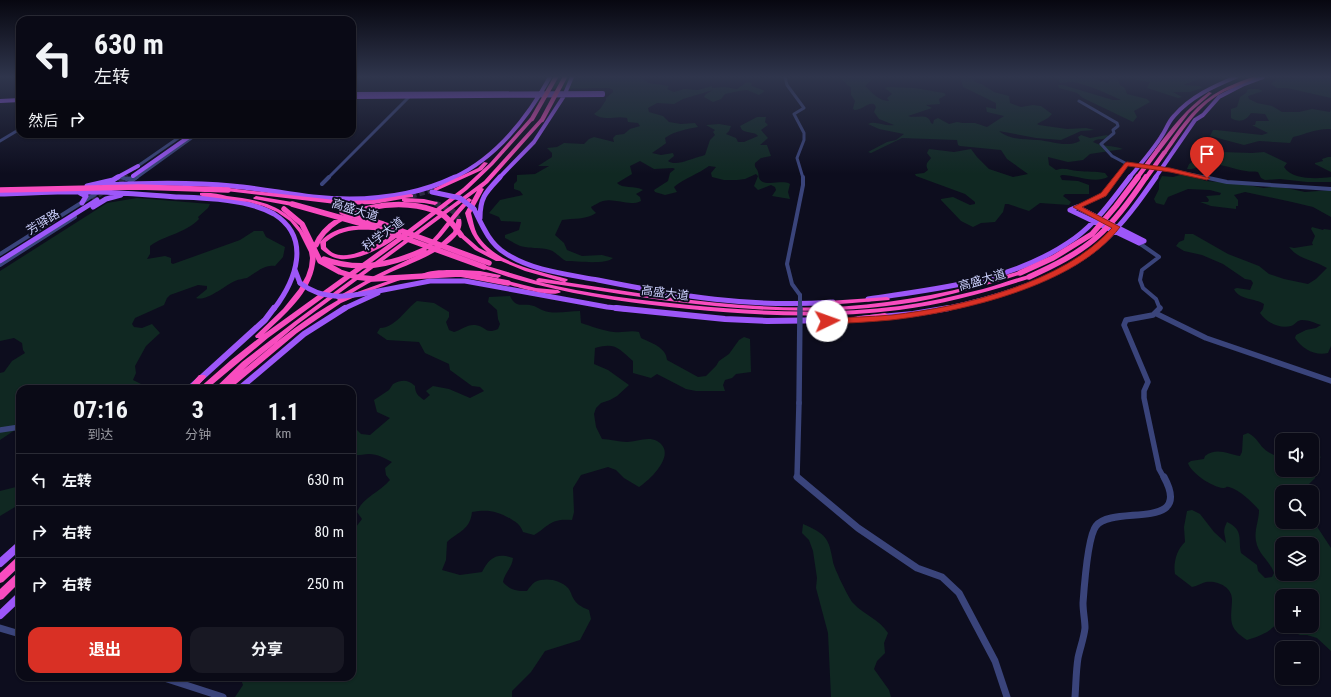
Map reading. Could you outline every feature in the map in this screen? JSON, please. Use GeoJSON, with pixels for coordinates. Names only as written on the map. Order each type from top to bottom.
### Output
{"type":"FeatureCollection","features":[{"type":"Feature","properties":{"kind":"highway","name":"科学大道"},"geometry":{"type":"LineString","coordinates":[[206,385],[231,362],[283,322],[394,243],[465,188],[488,168],[532,119],[537,110]]}},
{"type":"Feature","properties":{"kind":"highway","name":"科学大道"},"geometry":{"type":"LineString","coordinates":[[222,385],[245,364],[296,323],[486,182],[542,120],[548,110]]}},
{"type":"Feature","properties":{"kind":"highway"},"geometry":{"type":"LineString","coordinates":[[1182,116],[1186,110]]}},
{"type":"Feature","properties":{"kind":"highway","name":"高盛大道"},"geometry":{"type":"LineString","coordinates":[[0,191],[138,190],[250,197],[294,202],[487,265],[538,280],[658,298],[728,306],[831,309],[912,301],[986,284],[1053,258],[1092,234],[1116,206],[1182,116],[1189,110]]}},
{"type":"Feature","properties":{"kind":"highway","name":"高盛大道"},"geometry":{"type":"LineString","coordinates":[[0,191],[138,187],[228,190],[294,202],[383,224],[535,283],[582,293],[728,312],[786,315],[830,314],[886,310],[965,297],[1019,281],[1060,262],[1098,236],[1123,208],[1190,118],[1198,110]]}},
{"type":"Feature","properties":{"kind":"highway"},"geometry":{"type":"LineString","coordinates":[[1190,118],[1202,110]]}},
{"type":"Feature","properties":{"kind":"highway"},"geometry":{"type":"LineString","coordinates":[[377,228],[357,227],[337,231],[323,242],[323,248],[327,253],[338,256],[353,256],[374,249],[385,243],[454,192],[514,139]]}},
{"type":"Feature","properties":{"kind":"highway"},"geometry":{"type":"LineString","coordinates":[[434,190],[480,169]]}},
{"type":"Feature","properties":{"kind":"highway"},"geometry":{"type":"LineString","coordinates":[[486,182],[477,194],[468,213],[474,233],[483,245],[496,256],[517,266]]}},
{"type":"Feature","properties":{"kind":"highway"},"geometry":{"type":"LineString","coordinates":[[228,190],[344,203],[411,200],[435,203]]}},
{"type":"Feature","properties":{"kind":"highway"},"geometry":{"type":"LineString","coordinates":[[202,194],[270,204],[284,209],[297,218],[305,228],[316,257]]}},
{"type":"Feature","properties":{"kind":"highway"},"geometry":{"type":"LineString","coordinates":[[316,257],[346,266],[384,265],[398,261],[424,250],[436,241],[463,205],[477,194]]}},
{"type":"Feature","properties":{"kind":"highway"},"geometry":{"type":"LineString","coordinates":[[374,202],[411,196]]}},
{"type":"Feature","properties":{"kind":"highway"},"geometry":{"type":"LineString","coordinates":[[251,201],[280,212],[294,222],[299,226],[316,257],[322,263],[355,277],[391,279],[461,274],[489,278],[536,290],[582,293]]}},
{"type":"Feature","properties":{"kind":"highway"},"geometry":{"type":"LineString","coordinates":[[231,362],[277,318],[300,293],[316,257],[316,245],[322,232],[344,217],[362,210],[395,205],[422,206],[433,209],[446,218],[461,235],[477,249],[494,259],[586,286]]}},
{"type":"Feature","properties":{"kind":"highway"},"geometry":{"type":"LineString","coordinates":[[230,385],[317,312],[346,293],[423,255],[447,241],[459,227],[459,220]]}},
{"type":"Feature","properties":{"kind":"highway"},"geometry":{"type":"LineString","coordinates":[[298,328],[339,302],[368,288],[408,276],[444,272],[487,273],[538,287],[582,293]]}},
{"type":"Feature","properties":{"kind":"highway"},"geometry":{"type":"LineString","coordinates":[[838,321],[962,301],[996,292],[1019,281]]}},
{"type":"Feature","properties":{"kind":"highway"},"geometry":{"type":"LineString","coordinates":[[828,303],[908,297],[986,284]]}},
{"type":"Feature","properties":{"kind":"highway"},"geometry":{"type":"LineString","coordinates":[[194,385],[202,377]]}},
{"type":"Feature","properties":{"kind":"highway"},"geometry":{"type":"LineString","coordinates":[[0,579],[16,564]]}},
{"type":"Feature","properties":{"kind":"highway"},"geometry":{"type":"LineString","coordinates":[[0,596],[16,580]]}},
{"type":"Feature","properties":{"kind":"main road"},"geometry":{"type":"LineString","coordinates":[[403,194],[423,189],[462,174],[478,163],[524,119],[530,110]]}},
{"type":"Feature","properties":{"kind":"main road"},"geometry":{"type":"LineString","coordinates":[[480,220],[480,205],[484,194],[534,142],[554,110]]}},
{"type":"Feature","properties":{"kind":"main road","name":"高盛大道"},"geometry":{"type":"LineString","coordinates":[[434,190],[459,197],[469,203],[480,220],[488,238],[503,253],[524,263],[554,272],[697,299],[779,305],[828,303],[927,290],[1002,274],[1041,258],[1076,237],[1106,208],[1162,136],[1164,127],[1179,110]]}},
{"type":"Feature","properties":{"kind":"main road","name":"高盛大道"},"geometry":{"type":"LineString","coordinates":[[398,286],[430,281],[465,281],[607,307],[739,320],[791,322],[838,321],[898,316],[949,308],[998,296],[1053,274],[1082,258],[1106,239],[1131,211],[1196,120],[1208,110]]}},
{"type":"Feature","properties":{"kind":"main road"},"geometry":{"type":"LineString","coordinates":[[132,176],[183,138]]}},
{"type":"Feature","properties":{"kind":"main road"},"geometry":{"type":"LineString","coordinates":[[132,176],[187,138]]}},
{"type":"Feature","properties":{"kind":"main road"},"geometry":{"type":"LineString","coordinates":[[87,186],[113,180],[138,166]]}},
{"type":"Feature","properties":{"kind":"main road"},"geometry":{"type":"LineString","coordinates":[[142,174],[140,180],[143,182],[152,183]]}},
{"type":"Feature","properties":{"kind":"main road"},"geometry":{"type":"LineString","coordinates":[[137,194],[132,190],[136,187],[152,183]]}},
{"type":"Feature","properties":{"kind":"main road","name":"高盛大道"},"geometry":{"type":"LineString","coordinates":[[0,191],[152,183],[234,186],[338,199],[369,198],[403,194]]}},
{"type":"Feature","properties":{"kind":"main road"},"geometry":{"type":"LineString","coordinates":[[403,194],[434,190]]}},
{"type":"Feature","properties":{"kind":"main road"},"geometry":{"type":"LineString","coordinates":[[0,191],[99,192],[216,199],[247,204],[273,214],[289,227],[297,247],[295,270],[285,294],[264,320],[202,377]]}},
{"type":"Feature","properties":{"kind":"main road"},"geometry":{"type":"LineString","coordinates":[[79,192],[86,196],[82,202]]}},
{"type":"Feature","properties":{"kind":"main road"},"geometry":{"type":"LineString","coordinates":[[81,213],[106,200],[124,195],[137,194]]}},
{"type":"Feature","properties":{"kind":"main road","name":"芳驿路"},"geometry":{"type":"LineString","coordinates":[[0,257],[94,199]]}},
{"type":"Feature","properties":{"kind":"main road","name":"芳驿路"},"geometry":{"type":"LineString","coordinates":[[0,261],[94,199]]}},
{"type":"Feature","properties":{"kind":"main road"},"geometry":{"type":"LineString","coordinates":[[1076,207],[1070,210],[1115,229],[1139,243]]}},
{"type":"Feature","properties":{"kind":"main road"},"geometry":{"type":"LineString","coordinates":[[295,270],[300,283],[313,292],[328,296],[349,296],[398,286]]}},
{"type":"Feature","properties":{"kind":"main road"},"geometry":{"type":"LineString","coordinates":[[243,385],[270,360],[315,326],[368,297],[398,286]]}},
{"type":"Feature","properties":{"kind":"main road"},"geometry":{"type":"LineString","coordinates":[[0,563],[16,549]]}},
{"type":"Feature","properties":{"kind":"main road"},"geometry":{"type":"LineString","coordinates":[[0,616],[16,600]]}},
{"type":"Feature","properties":{"kind":"street"},"geometry":{"type":"LineString","coordinates":[[322,184],[396,110]]}},
{"type":"Feature","properties":{"kind":"street"},"geometry":{"type":"LineString","coordinates":[[801,110],[794,114],[794,118],[802,127],[804,134],[803,148],[797,158],[801,166],[804,186],[800,194],[787,264],[792,284],[800,295],[797,477],[858,528],[917,568],[942,577],[959,593],[995,660],[1007,697]]}},
{"type":"Feature","properties":{"kind":"street"},"geometry":{"type":"LineString","coordinates":[[1094,110],[1117,123],[1118,126],[1113,130],[1114,132],[1101,144],[1104,150],[1114,158],[1127,164],[1170,170],[1227,182],[1331,189]]}},
{"type":"Feature","properties":{"kind":"street"},"geometry":{"type":"LineString","coordinates":[[0,141],[16,131]]}},
{"type":"Feature","properties":{"kind":"street"},"geometry":{"type":"LineString","coordinates":[[94,199],[99,192],[178,138]]}},
{"type":"Feature","properties":{"kind":"street"},"geometry":{"type":"LineString","coordinates":[[122,177],[126,179],[142,174],[192,138]]}},
{"type":"Feature","properties":{"kind":"street"},"geometry":{"type":"LineString","coordinates":[[1076,207],[1104,195],[1127,164]]}},
{"type":"Feature","properties":{"kind":"street"},"geometry":{"type":"LineString","coordinates":[[0,265],[127,184],[132,176]]}},
{"type":"Feature","properties":{"kind":"street"},"geometry":{"type":"LineString","coordinates":[[0,254],[82,202],[100,196],[104,198]]}},
{"type":"Feature","properties":{"kind":"street"},"geometry":{"type":"LineString","coordinates":[[1139,243],[1158,257],[1141,272],[1140,279],[1141,284],[1154,295],[1159,302],[1160,309],[1157,314]]}},
{"type":"Feature","properties":{"kind":"street"},"geometry":{"type":"LineString","coordinates":[[1075,697],[1078,659],[1085,628],[1083,604],[1091,538],[1096,526],[1103,520],[1157,512],[1168,505],[1171,499],[1170,489],[1159,469],[1144,398],[1144,391],[1148,382],[1124,325],[1126,320],[1132,317],[1157,314],[1206,338],[1331,381]]}},
{"type":"Feature","properties":{"kind":"street"},"geometry":{"type":"LineString","coordinates":[[0,430],[16,428]]}},
{"type":"Feature","properties":{"kind":"street"},"geometry":{"type":"LineString","coordinates":[[0,628],[16,633]]}},
{"type":"Feature","properties":{"kind":"street"},"geometry":{"type":"LineString","coordinates":[[173,681],[223,697]]}},
{"type":"Feature","properties":{"kind":"green space"},"geometry":{"type":"Polygon","coordinates":[[[599,110],[648,110],[649,112],[663,116],[669,122],[681,124],[695,123],[698,127],[681,131],[665,138],[666,143],[652,153],[661,155],[673,153],[674,156],[668,161],[671,163],[684,162],[705,155],[710,140],[715,135],[713,132],[715,130],[706,125],[719,124],[731,126],[726,134],[736,138],[738,142],[744,142],[758,136],[742,130],[740,126],[757,117],[766,117],[765,122],[768,125],[761,130],[768,138],[760,145],[767,145],[771,156],[761,158],[755,163],[755,166],[761,181],[768,183],[782,182],[790,184],[788,192],[790,199],[772,196],[776,190],[775,187],[771,185],[758,190],[754,186],[758,176],[756,174],[745,179],[724,180],[712,177],[711,173],[716,167],[709,166],[674,187],[677,192],[665,195],[655,192],[654,190],[668,181],[670,173],[675,169],[654,169],[640,161],[630,166],[632,174],[617,183],[622,186],[643,190],[636,194],[640,197],[641,201],[636,203],[627,203],[608,200],[602,201],[591,207],[596,213],[592,215],[584,218],[562,220],[555,235],[564,243],[567,250],[582,256],[602,255],[613,258],[598,262],[566,261],[550,250],[519,246],[505,238],[505,235],[519,230],[521,222],[501,221],[499,217],[489,213],[500,200],[523,195],[520,191],[514,189],[514,184],[517,181],[517,175],[535,174],[549,166],[538,166],[552,157],[552,153],[547,148],[557,147],[564,143],[584,144],[589,139],[594,137],[614,142],[613,138],[616,135],[624,134],[630,129],[640,126],[638,123],[628,122],[627,118],[602,118],[594,114],[599,110]]]}},
{"type":"Feature","properties":{"kind":"green space"},"geometry":{"type":"Polygon","coordinates":[[[875,110],[927,110],[908,116],[925,117],[933,124],[934,120],[938,118],[949,124],[957,122],[975,123],[987,127],[1004,116],[987,112],[987,110],[1046,110],[1052,114],[1037,124],[1067,129],[1086,128],[1094,130],[1081,131],[1061,140],[1036,138],[999,131],[1008,136],[1017,138],[1059,144],[1069,144],[1080,141],[1078,137],[1081,135],[1090,138],[1107,135],[1109,137],[1093,142],[1100,145],[1123,149],[1090,154],[1083,160],[1068,162],[1048,157],[1049,165],[1056,170],[1065,169],[1101,172],[1105,173],[1108,177],[1097,180],[1062,175],[1060,176],[1062,180],[1078,181],[1089,185],[1089,194],[1065,194],[1063,196],[1071,202],[1069,205],[1040,203],[1029,211],[1005,204],[1003,212],[995,222],[981,223],[973,227],[961,221],[941,199],[953,197],[970,205],[975,204],[975,202],[965,194],[916,176],[915,174],[924,173],[928,170],[927,164],[931,158],[927,153],[929,149],[954,152],[971,149],[989,169],[1013,177],[1028,174],[1007,159],[1001,150],[960,146],[958,145],[957,140],[902,138],[871,153],[868,152],[887,142],[896,140],[904,134],[879,129],[868,124],[874,123],[894,125],[879,119],[874,112],[875,110]]]}},
{"type":"Feature","properties":{"kind":"green space"},"geometry":{"type":"Polygon","coordinates":[[[1107,110],[1137,110],[1134,111],[1137,117],[1133,122],[1107,110]]]}},
{"type":"Feature","properties":{"kind":"green space"},"geometry":{"type":"Polygon","coordinates":[[[1231,110],[1278,110],[1282,112],[1299,112],[1315,110],[1330,112],[1331,110],[1331,129],[1316,130],[1293,137],[1290,143],[1259,141],[1244,145],[1210,136],[1213,130],[1262,135],[1268,133],[1252,125],[1255,125],[1256,121],[1269,121],[1265,114],[1251,113],[1247,118],[1240,121],[1231,118],[1231,110]]]}},
{"type":"Feature","properties":{"kind":"green space"},"geometry":{"type":"Polygon","coordinates":[[[1191,151],[1264,152],[1287,163],[1284,167],[1293,174],[1306,178],[1331,177],[1331,182],[1307,182],[1280,179],[1265,180],[1261,178],[1258,172],[1213,164],[1187,169],[1189,164],[1194,161],[1190,156],[1191,151]]]}},
{"type":"Feature","properties":{"kind":"green space"},"geometry":{"type":"Polygon","coordinates":[[[1328,157],[1331,157],[1331,172],[1315,164],[1328,157]]]}},
{"type":"Feature","properties":{"kind":"green space"},"geometry":{"type":"Polygon","coordinates":[[[1184,174],[1206,181],[1242,184],[1264,188],[1277,186],[1305,192],[1331,190],[1331,217],[1313,207],[1245,192],[1234,195],[1238,200],[1238,206],[1236,206],[1236,209],[1211,206],[1200,202],[1208,202],[1209,200],[1206,196],[1220,195],[1221,193],[1210,190],[1188,189],[1168,197],[1164,205],[1156,203],[1154,199],[1159,189],[1159,182],[1162,176],[1173,177],[1184,174]]]}},
{"type":"Feature","properties":{"kind":"green space"},"geometry":{"type":"Polygon","coordinates":[[[137,198],[210,204],[208,208],[198,217],[199,219],[194,224],[150,246],[150,254],[147,259],[165,256],[171,258],[171,263],[173,264],[240,240],[254,231],[263,231],[266,237],[285,247],[283,257],[275,266],[267,266],[260,269],[247,278],[235,281],[205,298],[196,298],[207,289],[207,286],[198,285],[170,295],[164,305],[135,318],[132,324],[134,327],[142,328],[152,324],[160,333],[146,346],[135,366],[136,373],[133,380],[141,385],[16,385],[16,430],[0,440],[0,373],[4,372],[12,361],[25,353],[22,343],[14,338],[0,341],[0,271],[107,203],[137,198]]]}},
{"type":"Feature","properties":{"kind":"green space"},"geometry":{"type":"Polygon","coordinates":[[[1312,227],[1323,230],[1331,230],[1331,346],[1328,353],[1323,354],[1309,351],[1295,338],[1296,335],[1306,330],[1316,328],[1321,325],[1302,320],[1291,326],[1282,327],[1266,320],[1260,313],[1264,304],[1243,297],[1236,293],[1234,289],[1250,290],[1253,283],[1251,280],[1245,279],[1223,264],[1202,255],[1184,251],[1176,246],[1179,242],[1184,240],[1185,234],[1193,234],[1228,254],[1259,266],[1269,274],[1308,284],[1316,279],[1327,268],[1297,255],[1289,247],[1294,248],[1313,245],[1312,243],[1315,236],[1311,229],[1312,227]]]}},
{"type":"Feature","properties":{"kind":"green space"},"geometry":{"type":"Polygon","coordinates":[[[510,296],[515,303],[520,305],[530,305],[541,310],[556,313],[580,311],[581,323],[601,330],[614,332],[639,332],[641,338],[664,352],[667,360],[698,377],[706,376],[719,361],[729,354],[739,340],[744,337],[750,339],[751,372],[736,374],[732,378],[725,380],[723,385],[725,391],[696,391],[686,389],[657,374],[651,378],[633,373],[633,361],[613,346],[602,346],[595,348],[594,364],[608,370],[629,385],[617,396],[601,403],[596,408],[594,414],[596,427],[602,439],[620,442],[646,439],[657,441],[663,446],[665,452],[664,459],[656,472],[639,487],[624,478],[616,470],[608,467],[581,475],[573,488],[574,512],[572,520],[555,521],[534,535],[523,532],[517,523],[501,514],[492,511],[478,511],[472,512],[469,523],[466,527],[447,542],[446,560],[442,570],[460,575],[482,572],[488,563],[494,558],[498,556],[507,556],[513,558],[503,582],[508,587],[516,590],[527,591],[535,582],[539,580],[557,581],[568,588],[577,603],[589,610],[591,619],[580,640],[545,651],[531,672],[512,691],[512,697],[235,697],[243,685],[242,681],[356,681],[356,527],[362,519],[357,512],[359,507],[367,499],[390,480],[386,475],[385,468],[392,462],[381,456],[369,454],[356,455],[356,429],[361,434],[370,435],[390,418],[377,412],[374,400],[389,390],[393,384],[399,382],[407,381],[415,386],[417,394],[424,400],[430,395],[426,391],[433,386],[449,389],[470,398],[484,391],[480,387],[472,386],[450,370],[449,364],[425,353],[419,342],[387,340],[377,333],[380,328],[390,325],[400,318],[417,301],[434,303],[449,312],[449,317],[446,322],[449,330],[454,332],[472,325],[479,326],[488,331],[494,331],[498,329],[500,324],[497,310],[488,302],[489,297],[510,296]]]}},
{"type":"Feature","properties":{"kind":"green space"},"geometry":{"type":"Polygon","coordinates":[[[1248,433],[1255,438],[1265,450],[1274,455],[1275,454],[1275,477],[1315,477],[1309,485],[1275,485],[1275,529],[1319,529],[1331,548],[1331,651],[1317,638],[1296,633],[1319,633],[1319,589],[1275,589],[1275,626],[1263,634],[1247,640],[1233,627],[1231,618],[1232,599],[1227,588],[1215,582],[1206,582],[1192,587],[1175,574],[1176,556],[1185,542],[1184,527],[1187,511],[1192,510],[1200,514],[1214,532],[1226,543],[1224,532],[1227,522],[1236,528],[1239,535],[1241,553],[1257,565],[1258,571],[1265,578],[1272,577],[1274,573],[1259,550],[1256,541],[1259,510],[1241,493],[1228,487],[1218,487],[1202,479],[1193,471],[1188,463],[1191,461],[1204,459],[1209,453],[1222,452],[1240,456],[1242,452],[1243,435],[1248,433]]]}},
{"type":"Feature","properties":{"kind":"green space"},"geometry":{"type":"Polygon","coordinates":[[[16,487],[16,506],[0,516],[0,491],[16,487]]]}},
{"type":"Feature","properties":{"kind":"green space"},"geometry":{"type":"Polygon","coordinates":[[[803,524],[822,534],[828,542],[836,570],[853,603],[880,624],[888,633],[884,643],[885,653],[877,661],[874,669],[889,690],[891,697],[831,697],[828,633],[816,588],[817,578],[813,551],[809,540],[802,533],[803,524]]]}},
{"type":"Feature","properties":{"kind":"tunnel"},"geometry":{"type":"LineString","coordinates":[[113,186],[126,177]]}},
{"type":"Feature","properties":{"kind":"tunnel"},"geometry":{"type":"LineString","coordinates":[[411,196],[436,189]]}},
{"type":"Feature","properties":{"kind":"tunnel"},"geometry":{"type":"LineString","coordinates":[[92,199],[105,191]]}},
{"type":"Feature","properties":{"kind":"tunnel"},"geometry":{"type":"LineString","coordinates":[[435,203],[453,211],[459,220]]}},
{"type":"Feature","properties":{"kind":"route"},"geometry":{"type":"LineString","coordinates":[[827,321],[891,317],[949,308],[998,296],[1053,274],[1082,258],[1106,239],[1116,227],[1076,207],[1104,195],[1127,164],[1170,170],[1207,178]]}}]}
